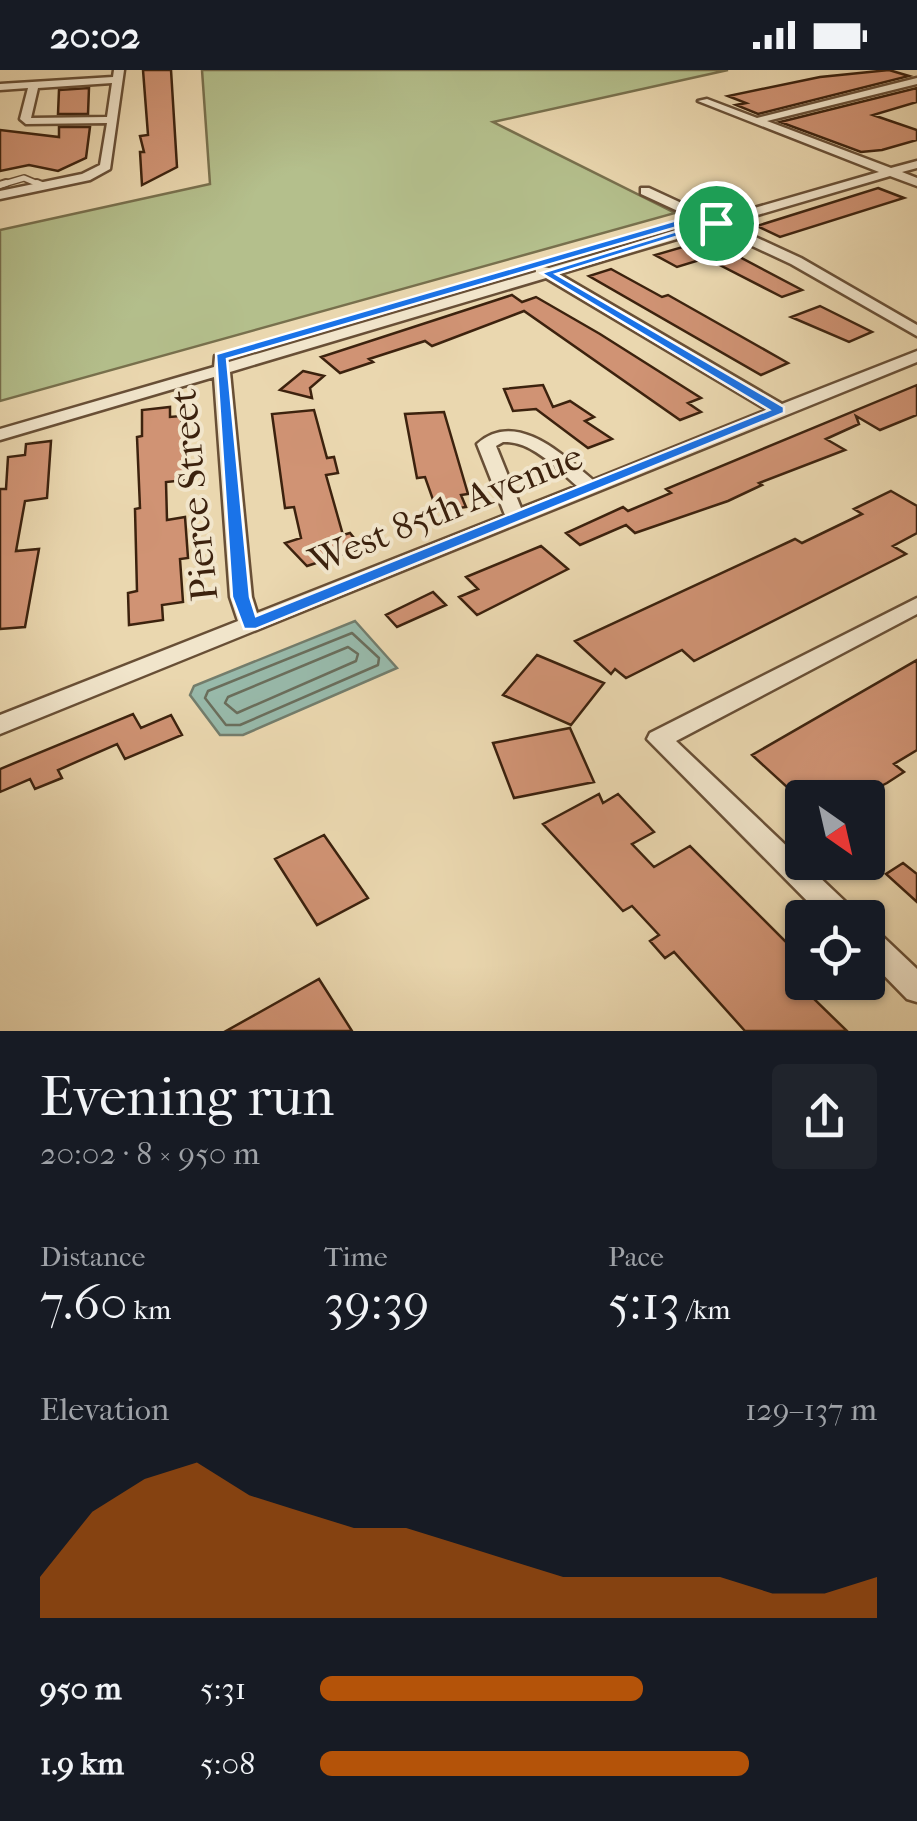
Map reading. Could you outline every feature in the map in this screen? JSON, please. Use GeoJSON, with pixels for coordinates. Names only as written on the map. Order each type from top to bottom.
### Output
{"type":"FeatureCollection","features":[{"type":"Feature","properties":{"kind":"street"},"geometry":{"type":"LineString","coordinates":[[0,87],[119,75],[110,162],[98,171],[0,195]]}},
{"type":"Feature","properties":{"kind":"street"},"geometry":{"type":"LineString","coordinates":[[756,121],[917,81]]}},
{"type":"Feature","properties":{"kind":"street"},"geometry":{"type":"LineString","coordinates":[[34,86],[25,119],[30,122],[114,120]]}},
{"type":"Feature","properties":{"kind":"street"},"geometry":{"type":"LineString","coordinates":[[703,101],[917,182]]}},
{"type":"Feature","properties":{"kind":"street"},"geometry":{"type":"LineString","coordinates":[[708,220],[917,153]]}},
{"type":"Feature","properties":{"kind":"street"},"geometry":{"type":"LineString","coordinates":[[0,435],[221,363],[708,220],[917,164]]}},
{"type":"Feature","properties":{"kind":"street"},"geometry":{"type":"LineString","coordinates":[[645,191],[816,272],[917,331]]}},
{"type":"Feature","properties":{"kind":"street"},"geometry":{"type":"LineString","coordinates":[[540,269],[779,410]]}},
{"type":"Feature","properties":{"kind":"street","name":"West 85th Avenue"},"geometry":{"type":"LineString","coordinates":[[0,725],[917,356]]}},
{"type":"Feature","properties":{"kind":"street"},"geometry":{"type":"LineString","coordinates":[[0,421],[221,363]]}},
{"type":"Feature","properties":{"kind":"street","name":"Pierce Street"},"geometry":{"type":"LineString","coordinates":[[221,363],[241,597],[250,625]]}},
{"type":"Feature","properties":{"kind":"street"},"geometry":{"type":"LineString","coordinates":[[516,518],[488,456],[486,444],[494,438],[512,434],[527,439],[593,488]]}},
{"type":"Feature","properties":{"kind":"street"},"geometry":{"type":"LineString","coordinates":[[824,900],[659,739],[917,605]]}},
{"type":"Feature","properties":{"kind":"street"},"geometry":{"type":"LineString","coordinates":[[885,959],[917,990]]}},
{"type":"Feature","properties":{"kind":"lane"},"geometry":{"type":"LineString","coordinates":[[0,185],[24,178],[44,186]]}},
{"type":"Feature","properties":{"kind":"green space"},"geometry":{"type":"Polygon","coordinates":[[[202,70],[728,70],[493,122],[675,213],[0,401],[0,230],[210,184],[202,70]]]}},
{"type":"Feature","properties":{"kind":"water"},"geometry":{"type":"Polygon","coordinates":[[[355,621],[397,668],[243,735],[220,735],[190,695],[194,686],[355,621]]]}},
{"type":"Feature","properties":{"kind":"building"},"geometry":{"type":"Polygon","coordinates":[[[143,70],[171,70],[177,167],[142,185],[140,152],[144,152],[140,136],[148,135],[143,70]]]}},
{"type":"Feature","properties":{"kind":"building"},"geometry":{"type":"Polygon","coordinates":[[[889,70],[909,76],[758,114],[736,105],[746,103],[728,96],[820,77],[889,70]]]}},
{"type":"Feature","properties":{"kind":"building"},"geometry":{"type":"Polygon","coordinates":[[[89,88],[88,114],[58,114],[59,90],[89,88]]]}},
{"type":"Feature","properties":{"kind":"building"},"geometry":{"type":"Polygon","coordinates":[[[917,88],[917,102],[873,115],[917,130],[917,140],[882,150],[861,152],[780,122],[917,88]]]}},
{"type":"Feature","properties":{"kind":"building"},"geometry":{"type":"Polygon","coordinates":[[[59,127],[90,127],[86,158],[58,171],[29,165],[0,171],[0,130],[59,137],[59,127]]]}},
{"type":"Feature","properties":{"kind":"building"},"geometry":{"type":"Polygon","coordinates":[[[878,188],[904,198],[780,237],[757,226],[878,188]]]}},
{"type":"Feature","properties":{"kind":"building"},"geometry":{"type":"Polygon","coordinates":[[[700,242],[717,245],[802,290],[782,297],[706,258],[677,267],[655,255],[700,242]]]}},
{"type":"Feature","properties":{"kind":"building"},"geometry":{"type":"Polygon","coordinates":[[[611,269],[662,297],[668,295],[788,363],[761,375],[589,276],[611,269]]]}},
{"type":"Feature","properties":{"kind":"building"},"geometry":{"type":"Polygon","coordinates":[[[512,295],[522,302],[536,297],[600,334],[701,398],[688,403],[701,412],[680,420],[524,311],[432,346],[425,341],[369,359],[373,362],[340,373],[321,357],[512,295]]]}},
{"type":"Feature","properties":{"kind":"building"},"geometry":{"type":"Polygon","coordinates":[[[820,306],[872,332],[849,342],[791,317],[820,306]]]}},
{"type":"Feature","properties":{"kind":"building"},"geometry":{"type":"Polygon","coordinates":[[[303,371],[324,376],[310,388],[312,398],[280,390],[303,371]]]}},
{"type":"Feature","properties":{"kind":"building"},"geometry":{"type":"Polygon","coordinates":[[[543,385],[553,407],[570,401],[594,417],[585,421],[612,439],[588,448],[536,409],[513,411],[504,389],[543,385]]]}},
{"type":"Feature","properties":{"kind":"building"},"geometry":{"type":"Polygon","coordinates":[[[917,385],[917,415],[880,430],[856,416],[859,424],[826,439],[845,450],[759,483],[762,485],[728,501],[635,533],[626,525],[580,545],[566,533],[623,507],[628,511],[671,493],[666,489],[917,385]]]}},
{"type":"Feature","properties":{"kind":"building"},"geometry":{"type":"Polygon","coordinates":[[[170,407],[170,417],[181,416],[185,448],[185,480],[166,482],[167,520],[185,517],[188,558],[180,559],[183,602],[162,605],[163,620],[129,625],[128,593],[137,591],[135,509],[140,508],[137,437],[142,436],[142,410],[170,407]]]}},
{"type":"Feature","properties":{"kind":"building"},"geometry":{"type":"Polygon","coordinates":[[[314,410],[327,458],[334,457],[338,473],[326,475],[343,535],[350,533],[362,548],[307,566],[285,543],[301,538],[294,507],[285,508],[272,414],[314,410]]]}},
{"type":"Feature","properties":{"kind":"building"},"geometry":{"type":"Polygon","coordinates":[[[444,412],[468,494],[461,495],[466,507],[437,511],[425,477],[417,478],[405,414],[444,412]]]}},
{"type":"Feature","properties":{"kind":"building"},"geometry":{"type":"Polygon","coordinates":[[[51,441],[47,498],[25,501],[16,551],[39,549],[25,627],[0,629],[0,489],[6,489],[8,457],[25,455],[26,444],[51,441]]]}},
{"type":"Feature","properties":{"kind":"building"},"geometry":{"type":"Polygon","coordinates":[[[891,491],[917,506],[917,533],[893,546],[906,554],[694,661],[682,650],[626,678],[615,669],[611,674],[575,641],[795,539],[802,543],[862,514],[854,509],[891,491]]]}},
{"type":"Feature","properties":{"kind":"building"},"geometry":{"type":"Polygon","coordinates":[[[541,546],[568,569],[477,615],[459,597],[478,589],[466,577],[541,546]]]}},
{"type":"Feature","properties":{"kind":"building"},"geometry":{"type":"Polygon","coordinates":[[[433,592],[446,605],[397,627],[386,615],[433,592]]]}},
{"type":"Feature","properties":{"kind":"building"},"geometry":{"type":"Polygon","coordinates":[[[537,655],[604,683],[571,725],[503,695],[537,655]]]}},
{"type":"Feature","properties":{"kind":"building"},"geometry":{"type":"Polygon","coordinates":[[[917,660],[917,750],[894,764],[904,772],[887,783],[785,780],[785,785],[752,755],[917,660]]]}},
{"type":"Feature","properties":{"kind":"building"},"geometry":{"type":"Polygon","coordinates":[[[133,714],[141,728],[171,715],[182,735],[125,759],[117,744],[58,770],[62,778],[35,789],[30,779],[0,792],[0,769],[133,714]]]}},
{"type":"Feature","properties":{"kind":"building"},"geometry":{"type":"Polygon","coordinates":[[[570,728],[594,782],[514,798],[493,743],[570,728]]]}},
{"type":"Feature","properties":{"kind":"building"},"geometry":{"type":"Polygon","coordinates":[[[599,794],[603,803],[618,794],[654,832],[632,844],[654,867],[690,846],[785,941],[785,1000],[815,1000],[847,1031],[745,1031],[674,952],[665,958],[650,941],[659,935],[632,906],[623,911],[543,824],[599,794]]]}},
{"type":"Feature","properties":{"kind":"building"},"geometry":{"type":"Polygon","coordinates":[[[324,835],[368,898],[317,925],[275,859],[324,835]]]}},
{"type":"Feature","properties":{"kind":"building"},"geometry":{"type":"Polygon","coordinates":[[[903,863],[917,874],[917,902],[886,874],[903,863]]]}},
{"type":"Feature","properties":{"kind":"building"},"geometry":{"type":"Polygon","coordinates":[[[319,979],[352,1031],[226,1031],[319,979]]]}},
{"type":"Feature","properties":{"kind":"route"},"geometry":{"type":"LineString","coordinates":[[701,216],[716,223],[547,273],[779,410],[250,625],[241,597],[220,357],[701,216]]}}]}
